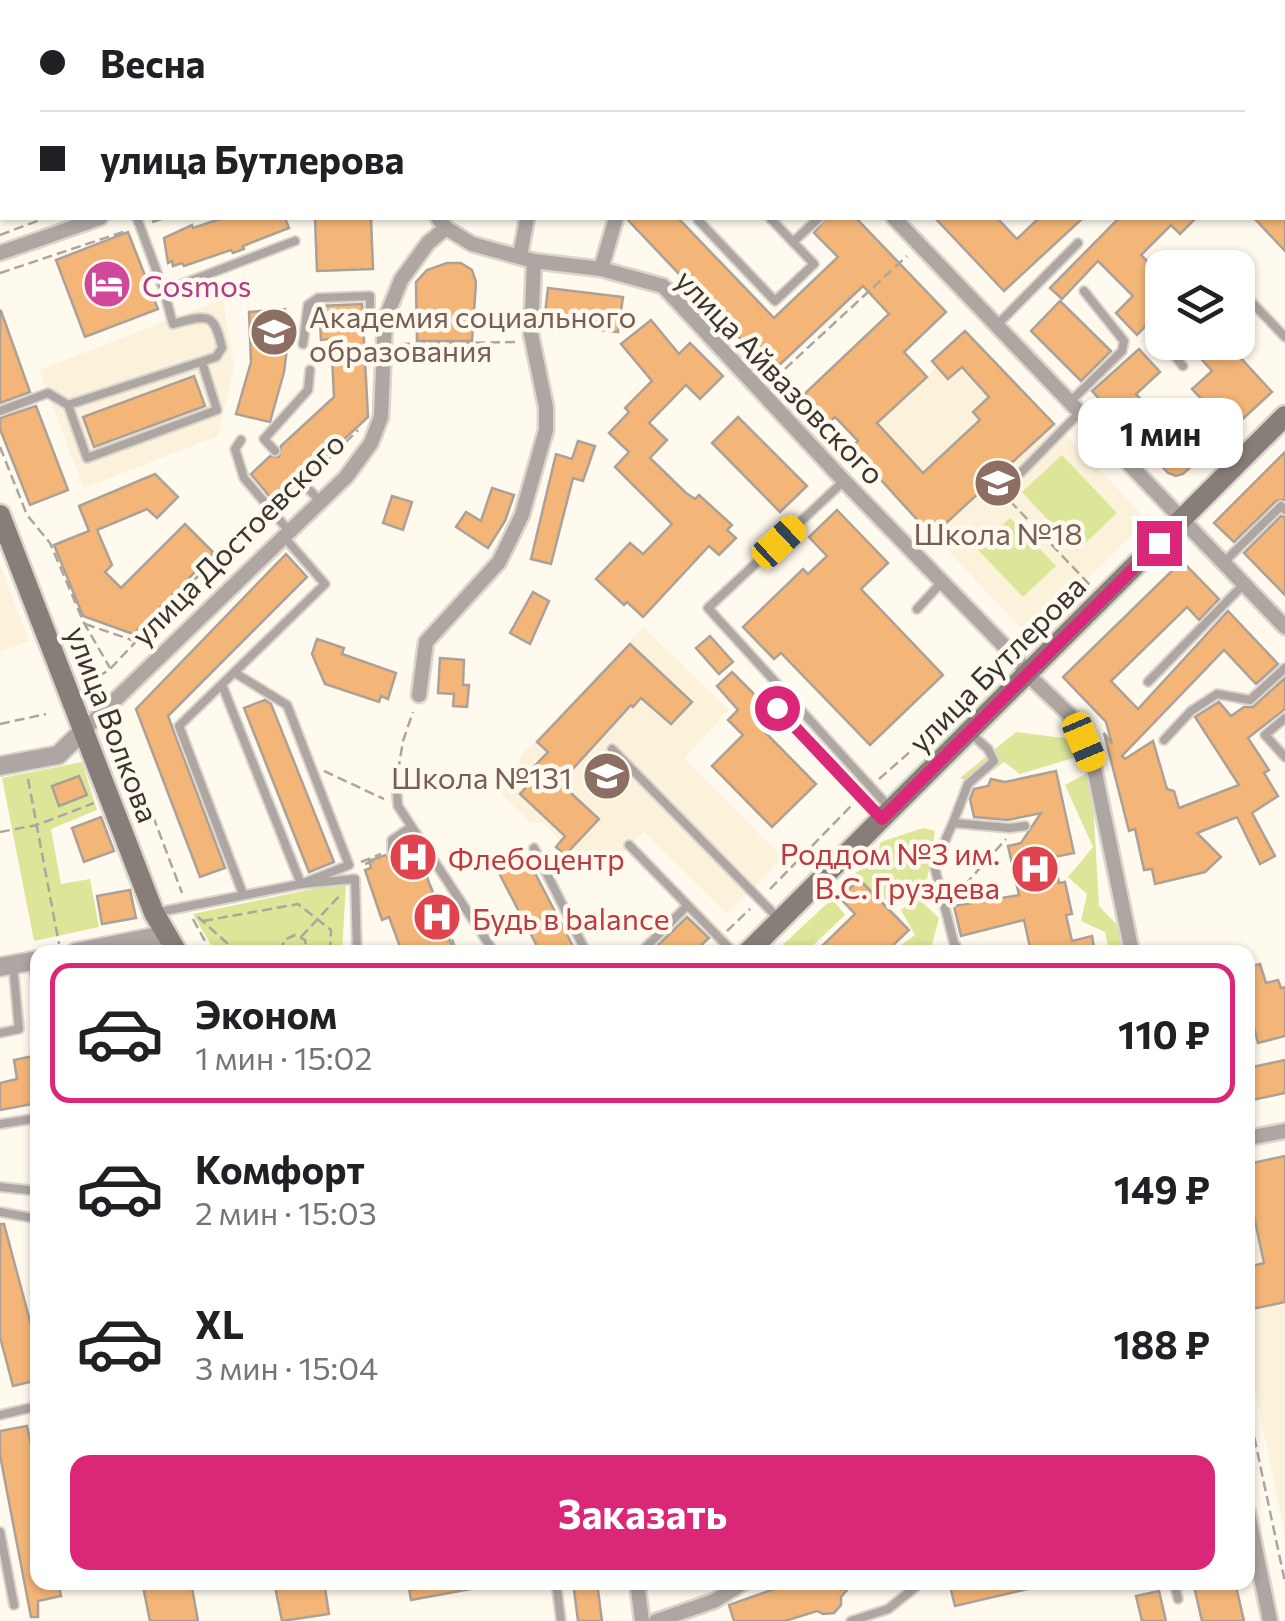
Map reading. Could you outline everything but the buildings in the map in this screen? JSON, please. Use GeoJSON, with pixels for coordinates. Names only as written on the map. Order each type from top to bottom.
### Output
{"type":"FeatureCollection","features":[{"type":"Feature","properties":{"kind":"main road","name":"улица Бутлерова"},"geometry":{"type":"LineString","coordinates":[[755,945],[1285,416]]}},
{"type":"Feature","properties":{"kind":"main road","name":"улица Волкова"},"geometry":{"type":"LineString","coordinates":[[0,515],[154,913],[170,944]]}},
{"type":"Feature","properties":{"kind":"street"},"geometry":{"type":"LineString","coordinates":[[0,252],[94,220]]}},
{"type":"Feature","properties":{"kind":"street"},"geometry":{"type":"LineString","coordinates":[[420,695],[426,642],[499,562],[522,515],[546,430],[546,407],[532,342],[527,220]]}},
{"type":"Feature","properties":{"kind":"street"},"geometry":{"type":"LineString","coordinates":[[601,268],[615,220]]}},
{"type":"Feature","properties":{"kind":"street"},"geometry":{"type":"LineString","coordinates":[[898,220],[1285,627]]}},
{"type":"Feature","properties":{"kind":"street","name":"улица Айвазовского"},"geometry":{"type":"LineString","coordinates":[[442,223],[472,244],[527,258],[601,268],[662,286],[708,333],[1027,674],[1075,720],[1093,763],[1131,945]]}},
{"type":"Feature","properties":{"kind":"street","name":"улица Достоевского"},"geometry":{"type":"LineString","coordinates":[[0,766],[58,756],[346,477],[371,444],[381,416],[385,320],[401,280],[442,223]]}},
{"type":"Feature","properties":{"kind":"street"},"geometry":{"type":"LineString","coordinates":[[144,945],[170,944]]}},
{"type":"Feature","properties":{"kind":"street"},"geometry":{"type":"LineString","coordinates":[[1255,1136],[1285,1130]]}},
{"type":"Feature","properties":{"kind":"street"},"geometry":{"type":"LineString","coordinates":[[1255,1547],[1270,1621]]}},
{"type":"Feature","properties":{"kind":"street"},"geometry":{"type":"LineString","coordinates":[[638,1590],[642,1621]]}},
{"type":"Feature","properties":{"kind":"street"},"geometry":{"type":"LineString","coordinates":[[656,1621],[714,1601],[732,1590]]}},
{"type":"Feature","properties":{"kind":"lane"},"geometry":{"type":"LineString","coordinates":[[698,220],[775,301],[814,264],[772,220]]}},
{"type":"Feature","properties":{"kind":"lane"},"geometry":{"type":"LineString","coordinates":[[793,242],[817,220]]}},
{"type":"Feature","properties":{"kind":"lane"},"geometry":{"type":"LineString","coordinates":[[68,405],[216,357],[222,348],[212,318],[173,324],[138,222]]}},
{"type":"Feature","properties":{"kind":"lane"},"geometry":{"type":"LineString","coordinates":[[164,291],[295,241]]}},
{"type":"Feature","properties":{"kind":"lane"},"geometry":{"type":"LineString","coordinates":[[996,325],[1078,243]]}},
{"type":"Feature","properties":{"kind":"lane"},"geometry":{"type":"LineString","coordinates":[[1002,492],[1122,351],[1124,342],[1084,291]]}},
{"type":"Feature","properties":{"kind":"lane"},"geometry":{"type":"LineString","coordinates":[[303,344],[308,305],[318,298],[370,296],[370,314],[384,328]]}},
{"type":"Feature","properties":{"kind":"lane"},"geometry":{"type":"LineString","coordinates":[[1255,306],[1285,337]]}},
{"type":"Feature","properties":{"kind":"lane"},"geometry":{"type":"LineString","coordinates":[[1178,360],[1183,366]]}},
{"type":"Feature","properties":{"kind":"lane"},"geometry":{"type":"LineString","coordinates":[[0,411],[48,393],[68,405],[87,458],[217,410],[202,362]]}},
{"type":"Feature","properties":{"kind":"lane"},"geometry":{"type":"LineString","coordinates":[[275,452],[264,439],[308,390],[310,370]]}},
{"type":"Feature","properties":{"kind":"lane"},"geometry":{"type":"LineString","coordinates":[[242,440],[235,450],[244,478],[325,584],[179,726],[243,894]]}},
{"type":"Feature","properties":{"kind":"lane"},"geometry":{"type":"LineString","coordinates":[[300,480],[320,501]]}},
{"type":"Feature","properties":{"kind":"lane"},"geometry":{"type":"LineString","coordinates":[[844,481],[708,608],[886,814]]}},
{"type":"Feature","properties":{"kind":"lane"},"geometry":{"type":"LineString","coordinates":[[1223,562],[1281,506],[1285,510]]}},
{"type":"Feature","properties":{"kind":"lane"},"geometry":{"type":"LineString","coordinates":[[918,609],[942,582]]}},
{"type":"Feature","properties":{"kind":"lane"},"geometry":{"type":"LineString","coordinates":[[1148,682],[1244,584]]}},
{"type":"Feature","properties":{"kind":"lane"},"geometry":{"type":"LineString","coordinates":[[1164,740],[1191,711],[1218,694],[1250,700],[1285,668]]}},
{"type":"Feature","properties":{"kind":"lane"},"geometry":{"type":"LineString","coordinates":[[235,672],[287,704],[348,865],[301,884]]}},
{"type":"Feature","properties":{"kind":"lane"},"geometry":{"type":"LineString","coordinates":[[222,685],[301,884]]}},
{"type":"Feature","properties":{"kind":"lane"},"geometry":{"type":"LineString","coordinates":[[777,708],[886,814]]}},
{"type":"Feature","properties":{"kind":"lane"},"geometry":{"type":"LineString","coordinates":[[1285,718],[1266,735],[1285,757]]}},
{"type":"Feature","properties":{"kind":"lane"},"geometry":{"type":"LineString","coordinates":[[955,945],[934,865],[968,784],[994,762],[988,750],[969,732]]}},
{"type":"Feature","properties":{"kind":"lane"},"geometry":{"type":"LineString","coordinates":[[612,749],[780,920]]}},
{"type":"Feature","properties":{"kind":"lane"},"geometry":{"type":"LineString","coordinates":[[396,783],[398,806],[489,945]]}},
{"type":"Feature","properties":{"kind":"lane"},"geometry":{"type":"LineString","coordinates":[[953,823],[1025,826]]}},
{"type":"Feature","properties":{"kind":"lane"},"geometry":{"type":"LineString","coordinates":[[392,853],[392,840],[412,827]]}},
{"type":"Feature","properties":{"kind":"lane"},"geometry":{"type":"LineString","coordinates":[[629,845],[726,945]]}},
{"type":"Feature","properties":{"kind":"lane"},"geometry":{"type":"LineString","coordinates":[[534,848],[582,945]]}},
{"type":"Feature","properties":{"kind":"lane"},"geometry":{"type":"LineString","coordinates":[[154,913],[360,876],[357,945]]}},
{"type":"Feature","properties":{"kind":"lane"},"geometry":{"type":"LineString","coordinates":[[648,945],[687,906]]}},
{"type":"Feature","properties":{"kind":"lane"},"geometry":{"type":"LineString","coordinates":[[0,1033],[20,1030],[21,963]]}},
{"type":"Feature","properties":{"kind":"lane"},"geometry":{"type":"LineString","coordinates":[[0,1124],[30,1119]]}},
{"type":"Feature","properties":{"kind":"lane"},"geometry":{"type":"LineString","coordinates":[[0,1186],[30,1190]]}},
{"type":"Feature","properties":{"kind":"lane"},"geometry":{"type":"LineString","coordinates":[[0,1212],[30,1218]]}},
{"type":"Feature","properties":{"kind":"lane"},"geometry":{"type":"LineString","coordinates":[[0,1415],[30,1408]]}},
{"type":"Feature","properties":{"kind":"lane"},"geometry":{"type":"LineString","coordinates":[[0,1532],[14,1606]]}},
{"type":"Feature","properties":{"kind":"lane"},"geometry":{"type":"LineString","coordinates":[[557,1590],[561,1621]]}},
{"type":"Feature","properties":{"kind":"lane"},"geometry":{"type":"LineString","coordinates":[[851,1621],[888,1609],[912,1590]]}},
{"type":"Feature","properties":{"kind":"lane"},"geometry":{"type":"LineString","coordinates":[[1176,1590],[1178,1598]]}},
{"type":"Feature","properties":{"kind":"path"},"geometry":{"type":"LineString","coordinates":[[0,235],[40,220]]}},
{"type":"Feature","properties":{"kind":"path"},"geometry":{"type":"LineString","coordinates":[[0,273],[138,222]]}},
{"type":"Feature","properties":{"kind":"path"},"geometry":{"type":"LineString","coordinates":[[761,391],[920,244]]}},
{"type":"Feature","properties":{"kind":"path"},"geometry":{"type":"LineString","coordinates":[[384,345],[532,342]]}},
{"type":"Feature","properties":{"kind":"path"},"geometry":{"type":"LineString","coordinates":[[0,447],[27,514],[50,543],[84,623],[110,669]]}},
{"type":"Feature","properties":{"kind":"path"},"geometry":{"type":"LineString","coordinates":[[1002,492],[1090,585]]}},
{"type":"Feature","properties":{"kind":"path"},"geometry":{"type":"LineString","coordinates":[[84,623],[135,641]]}},
{"type":"Feature","properties":{"kind":"path"},"geometry":{"type":"LineString","coordinates":[[396,783],[403,741],[420,695]]}},
{"type":"Feature","properties":{"kind":"path"},"geometry":{"type":"LineString","coordinates":[[0,724],[46,714]]}},
{"type":"Feature","properties":{"kind":"path"},"geometry":{"type":"LineString","coordinates":[[116,717],[176,870],[186,906],[207,945]]}},
{"type":"Feature","properties":{"kind":"path"},"geometry":{"type":"LineString","coordinates":[[326,770],[398,806]]}},
{"type":"Feature","properties":{"kind":"path"},"geometry":{"type":"LineString","coordinates":[[28,779],[66,945]]}},
{"type":"Feature","properties":{"kind":"path"},"geometry":{"type":"LineString","coordinates":[[0,832],[37,825],[100,800]]}},
{"type":"Feature","properties":{"kind":"path"},"geometry":{"type":"LineString","coordinates":[[946,907],[1004,845],[1010,828]]}},
{"type":"Feature","properties":{"kind":"path"},"geometry":{"type":"LineString","coordinates":[[301,937],[360,876],[359,862],[382,858]]}},
{"type":"Feature","properties":{"kind":"path"},"geometry":{"type":"LineString","coordinates":[[422,863],[454,945]]}},
{"type":"Feature","properties":{"kind":"path"},"geometry":{"type":"LineString","coordinates":[[203,920],[298,904],[331,930],[330,945]]}},
{"type":"Feature","properties":{"kind":"path"},"geometry":{"type":"LineString","coordinates":[[186,906],[230,945]]}},
{"type":"Feature","properties":{"kind":"path"},"geometry":{"type":"LineString","coordinates":[[283,945],[284,940],[295,935],[307,945]]}},
{"type":"Feature","properties":{"kind":"path"},"geometry":{"type":"LineString","coordinates":[[1255,1441],[1285,1582]]}},
{"type":"Feature","properties":{"kind":"shaded area"},"geometry":{"type":"Polygon","coordinates":[[[223,299],[234,366],[218,436],[84,488],[39,370],[223,299]]]}},
{"type":"Feature","properties":{"kind":"shaded area","name":"Школа №18"},"geometry":{"type":"Polygon","coordinates":[[[937,367],[948,379],[962,367],[998,368],[1011,377],[1147,520],[1029,637],[851,447],[937,367]]]}},
{"type":"Feature","properties":{"kind":"shaded area"},"geometry":{"type":"Polygon","coordinates":[[[0,564],[29,641],[0,652],[0,564]]]}},
{"type":"Feature","properties":{"kind":"shaded area","name":"Школа №131"},"geometry":{"type":"Polygon","coordinates":[[[643,627],[729,710],[684,758],[783,858],[727,914],[644,832],[604,872],[560,841],[544,823],[531,823],[502,795],[523,753],[643,627]]]}},
{"type":"Feature","properties":{"kind":"shaded area"},"geometry":{"type":"Polygon","coordinates":[[[1285,1209],[1285,1534],[1255,1390],[1255,1215],[1285,1209]]]}},
{"type":"Feature","properties":{"kind":"green space"},"geometry":{"type":"Polygon","coordinates":[[[1062,455],[1117,513],[1077,551],[1022,492],[1062,455]]]}},
{"type":"Feature","properties":{"kind":"green space"},"geometry":{"type":"Polygon","coordinates":[[[1010,518],[1056,566],[1023,597],[977,549],[1010,518]]]}},
{"type":"Feature","properties":{"kind":"green space"},"geometry":{"type":"Polygon","coordinates":[[[1016,732],[1071,739],[1080,756],[1020,774],[1004,762],[975,784],[960,778],[1016,732]]]}},
{"type":"Feature","properties":{"kind":"green space"},"geometry":{"type":"Polygon","coordinates":[[[82,762],[97,810],[51,829],[61,884],[90,879],[99,927],[34,941],[2,778],[82,762]]]}},
{"type":"Feature","properties":{"kind":"green space"},"geometry":{"type":"Polygon","coordinates":[[[1086,774],[1093,801],[1099,906],[1121,929],[1124,945],[1108,945],[1105,932],[1081,921],[1087,894],[1068,877],[1093,847],[1065,785],[1086,774]]]}},
{"type":"Feature","properties":{"kind":"green space"},"geometry":{"type":"Polygon","coordinates":[[[923,828],[935,831],[926,886],[886,900],[851,876],[875,860],[881,842],[923,828]]]}},
{"type":"Feature","properties":{"kind":"green space"},"geometry":{"type":"Polygon","coordinates":[[[346,882],[342,945],[211,945],[193,914],[346,882]]]}},
{"type":"Feature","properties":{"kind":"green space"},"geometry":{"type":"Polygon","coordinates":[[[917,897],[939,918],[932,945],[901,945],[915,935],[901,910],[917,897]]]}},
{"type":"Feature","properties":{"kind":"green space"},"geometry":{"type":"Polygon","coordinates":[[[832,899],[845,915],[813,945],[783,945],[832,899]]]}},
{"type":"Feature","properties":{"kind":"place","name":"Cosmos"},"geometry":{"type":"Point","coordinates":[107,284]}},
{"type":"Feature","properties":{"kind":"place","name":"Академия социального образования"},"geometry":{"type":"Point","coordinates":[274,332]}},
{"type":"Feature","properties":{"kind":"place","name":"Школа №18"},"geometry":{"type":"Point","coordinates":[998,483]}},
{"type":"Feature","properties":{"kind":"place","name":"Школа №131"},"geometry":{"type":"Point","coordinates":[607,776]}},
{"type":"Feature","properties":{"kind":"place","name":"Флебоцентр"},"geometry":{"type":"Point","coordinates":[413,857]}},
{"type":"Feature","properties":{"kind":"place","name":"Роддом №3 им. В.С. Груздева"},"geometry":{"type":"Point","coordinates":[1035,869]}},
{"type":"Feature","properties":{"kind":"place","name":"Будь в balance"},"geometry":{"type":"Point","coordinates":[437,917]}},
{"type":"Feature","properties":{"kind":"route"},"geometry":{"type":"LineString","coordinates":[[777,708],[882,819],[1159,543]]}}]}
